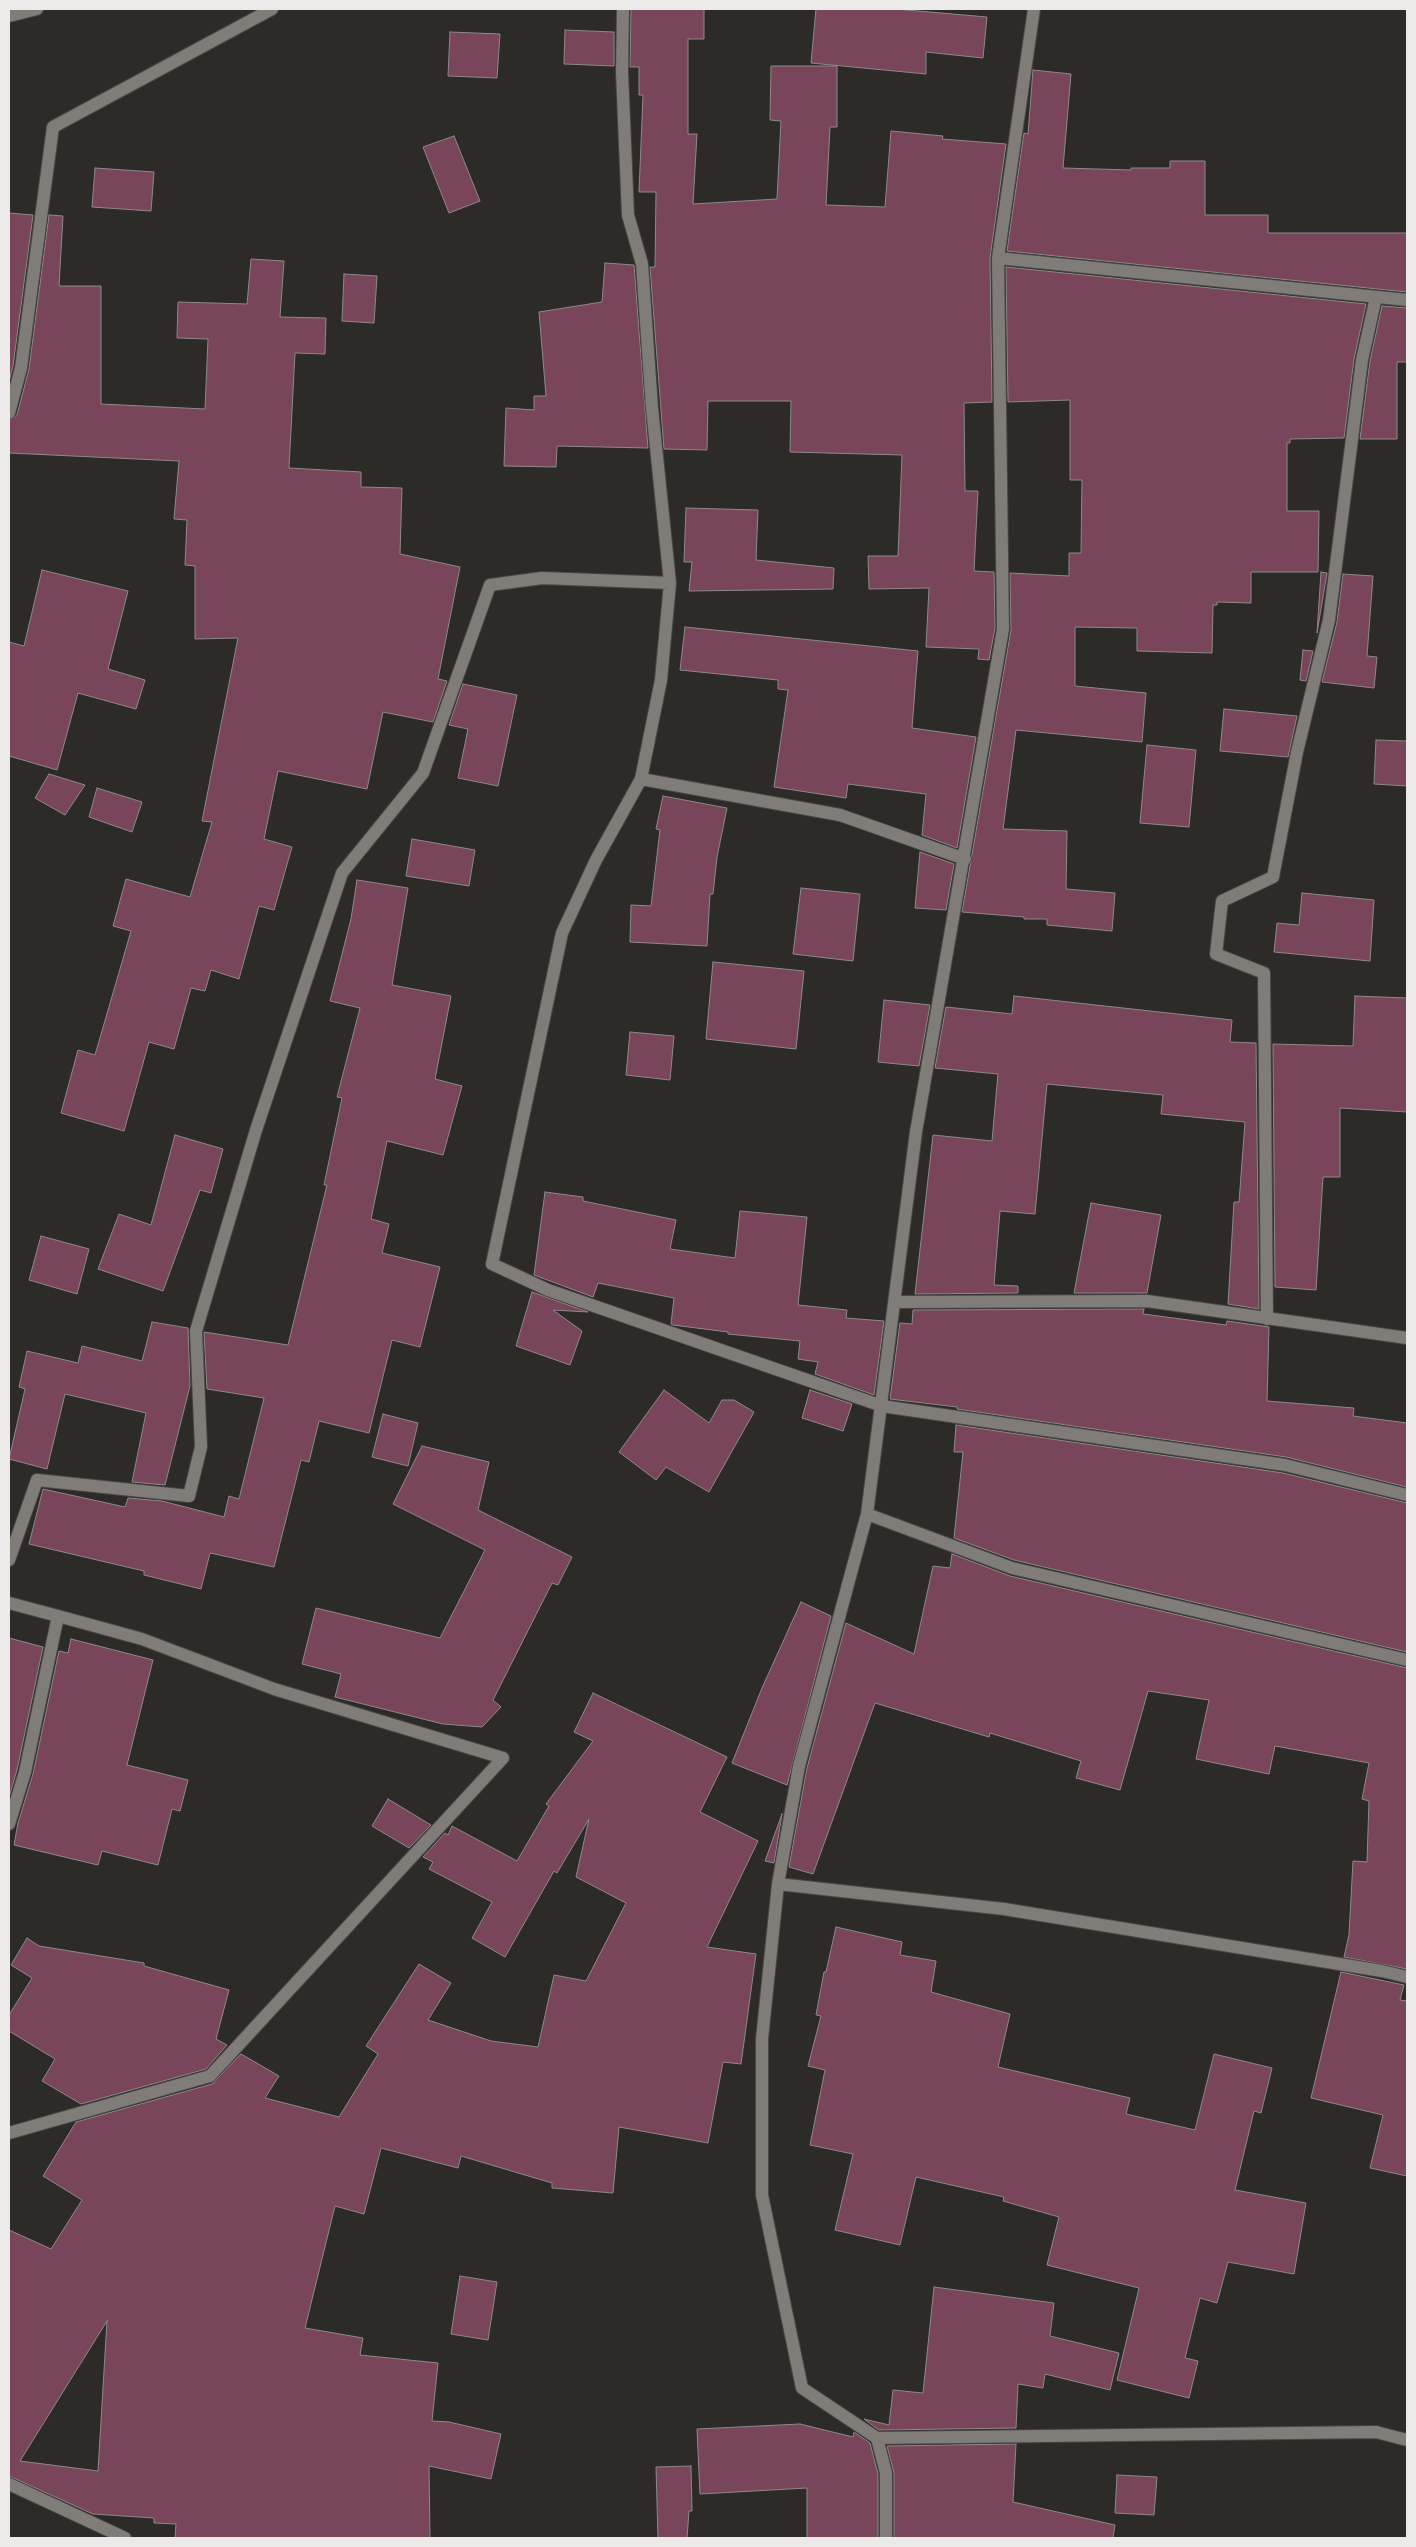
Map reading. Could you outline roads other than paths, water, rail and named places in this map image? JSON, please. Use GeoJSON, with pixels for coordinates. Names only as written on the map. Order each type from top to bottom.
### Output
{"type":"FeatureCollection","features":[{"type":"Feature","properties":{"kind":"street"},"geometry":{"type":"LineString","coordinates":[[9,16],[37,9]]}},
{"type":"Feature","properties":{"kind":"street"},"geometry":{"type":"LineString","coordinates":[[9,413],[20,368],[53,127],[272,9]]}},
{"type":"Feature","properties":{"kind":"street"},"geometry":{"type":"LineString","coordinates":[[623,9],[622,72],[628,215],[642,264],[652,408],[670,583],[661,680],[641,779],[596,860],[562,933],[492,1264],[548,1290],[882,1406],[1285,1466],[1407,1495]]}},
{"type":"Feature","properties":{"kind":"street"},"geometry":{"type":"LineString","coordinates":[[1034,9],[998,258],[1003,629],[965,860],[916,1132],[867,1514],[799,1766],[778,1884],[762,2039],[762,2195],[802,2388],[877,2438],[1376,2432],[1407,2440]]}},
{"type":"Feature","properties":{"kind":"street"},"geometry":{"type":"LineString","coordinates":[[998,258],[1407,300]]}},
{"type":"Feature","properties":{"kind":"street"},"geometry":{"type":"LineString","coordinates":[[1267,1319],[1264,973],[1216,954],[1222,901],[1273,877],[1297,752],[1329,620],[1362,360],[1376,297]]}},
{"type":"Feature","properties":{"kind":"street"},"geometry":{"type":"LineString","coordinates":[[9,1560],[37,1480],[189,1496],[201,1447],[196,1331],[256,1130],[342,873],[423,772],[490,585],[542,578],[670,583]]}},
{"type":"Feature","properties":{"kind":"street"},"geometry":{"type":"LineString","coordinates":[[641,779],[840,815],[965,860]]}},
{"type":"Feature","properties":{"kind":"street"},"geometry":{"type":"LineString","coordinates":[[895,1302],[1147,1302],[1407,1338]]}},
{"type":"Feature","properties":{"kind":"street"},"geometry":{"type":"LineString","coordinates":[[867,1514],[1012,1568],[1407,1660]]}},
{"type":"Feature","properties":{"kind":"street"},"geometry":{"type":"LineString","coordinates":[[9,1603],[142,1639],[274,1689],[503,1758],[210,2076],[9,2133]]}},
{"type":"Feature","properties":{"kind":"street"},"geometry":{"type":"LineString","coordinates":[[9,1824],[25,1772],[58,1616]]}},
{"type":"Feature","properties":{"kind":"street"},"geometry":{"type":"LineString","coordinates":[[778,1884],[1004,1909],[1373,1969],[1407,1977]]}},
{"type":"Feature","properties":{"kind":"street"},"geometry":{"type":"LineString","coordinates":[[877,2438],[886,2473],[886,2538]]}},
{"type":"Feature","properties":{"kind":"street"},"geometry":{"type":"LineString","coordinates":[[9,2484],[125,2538]]}}]}
